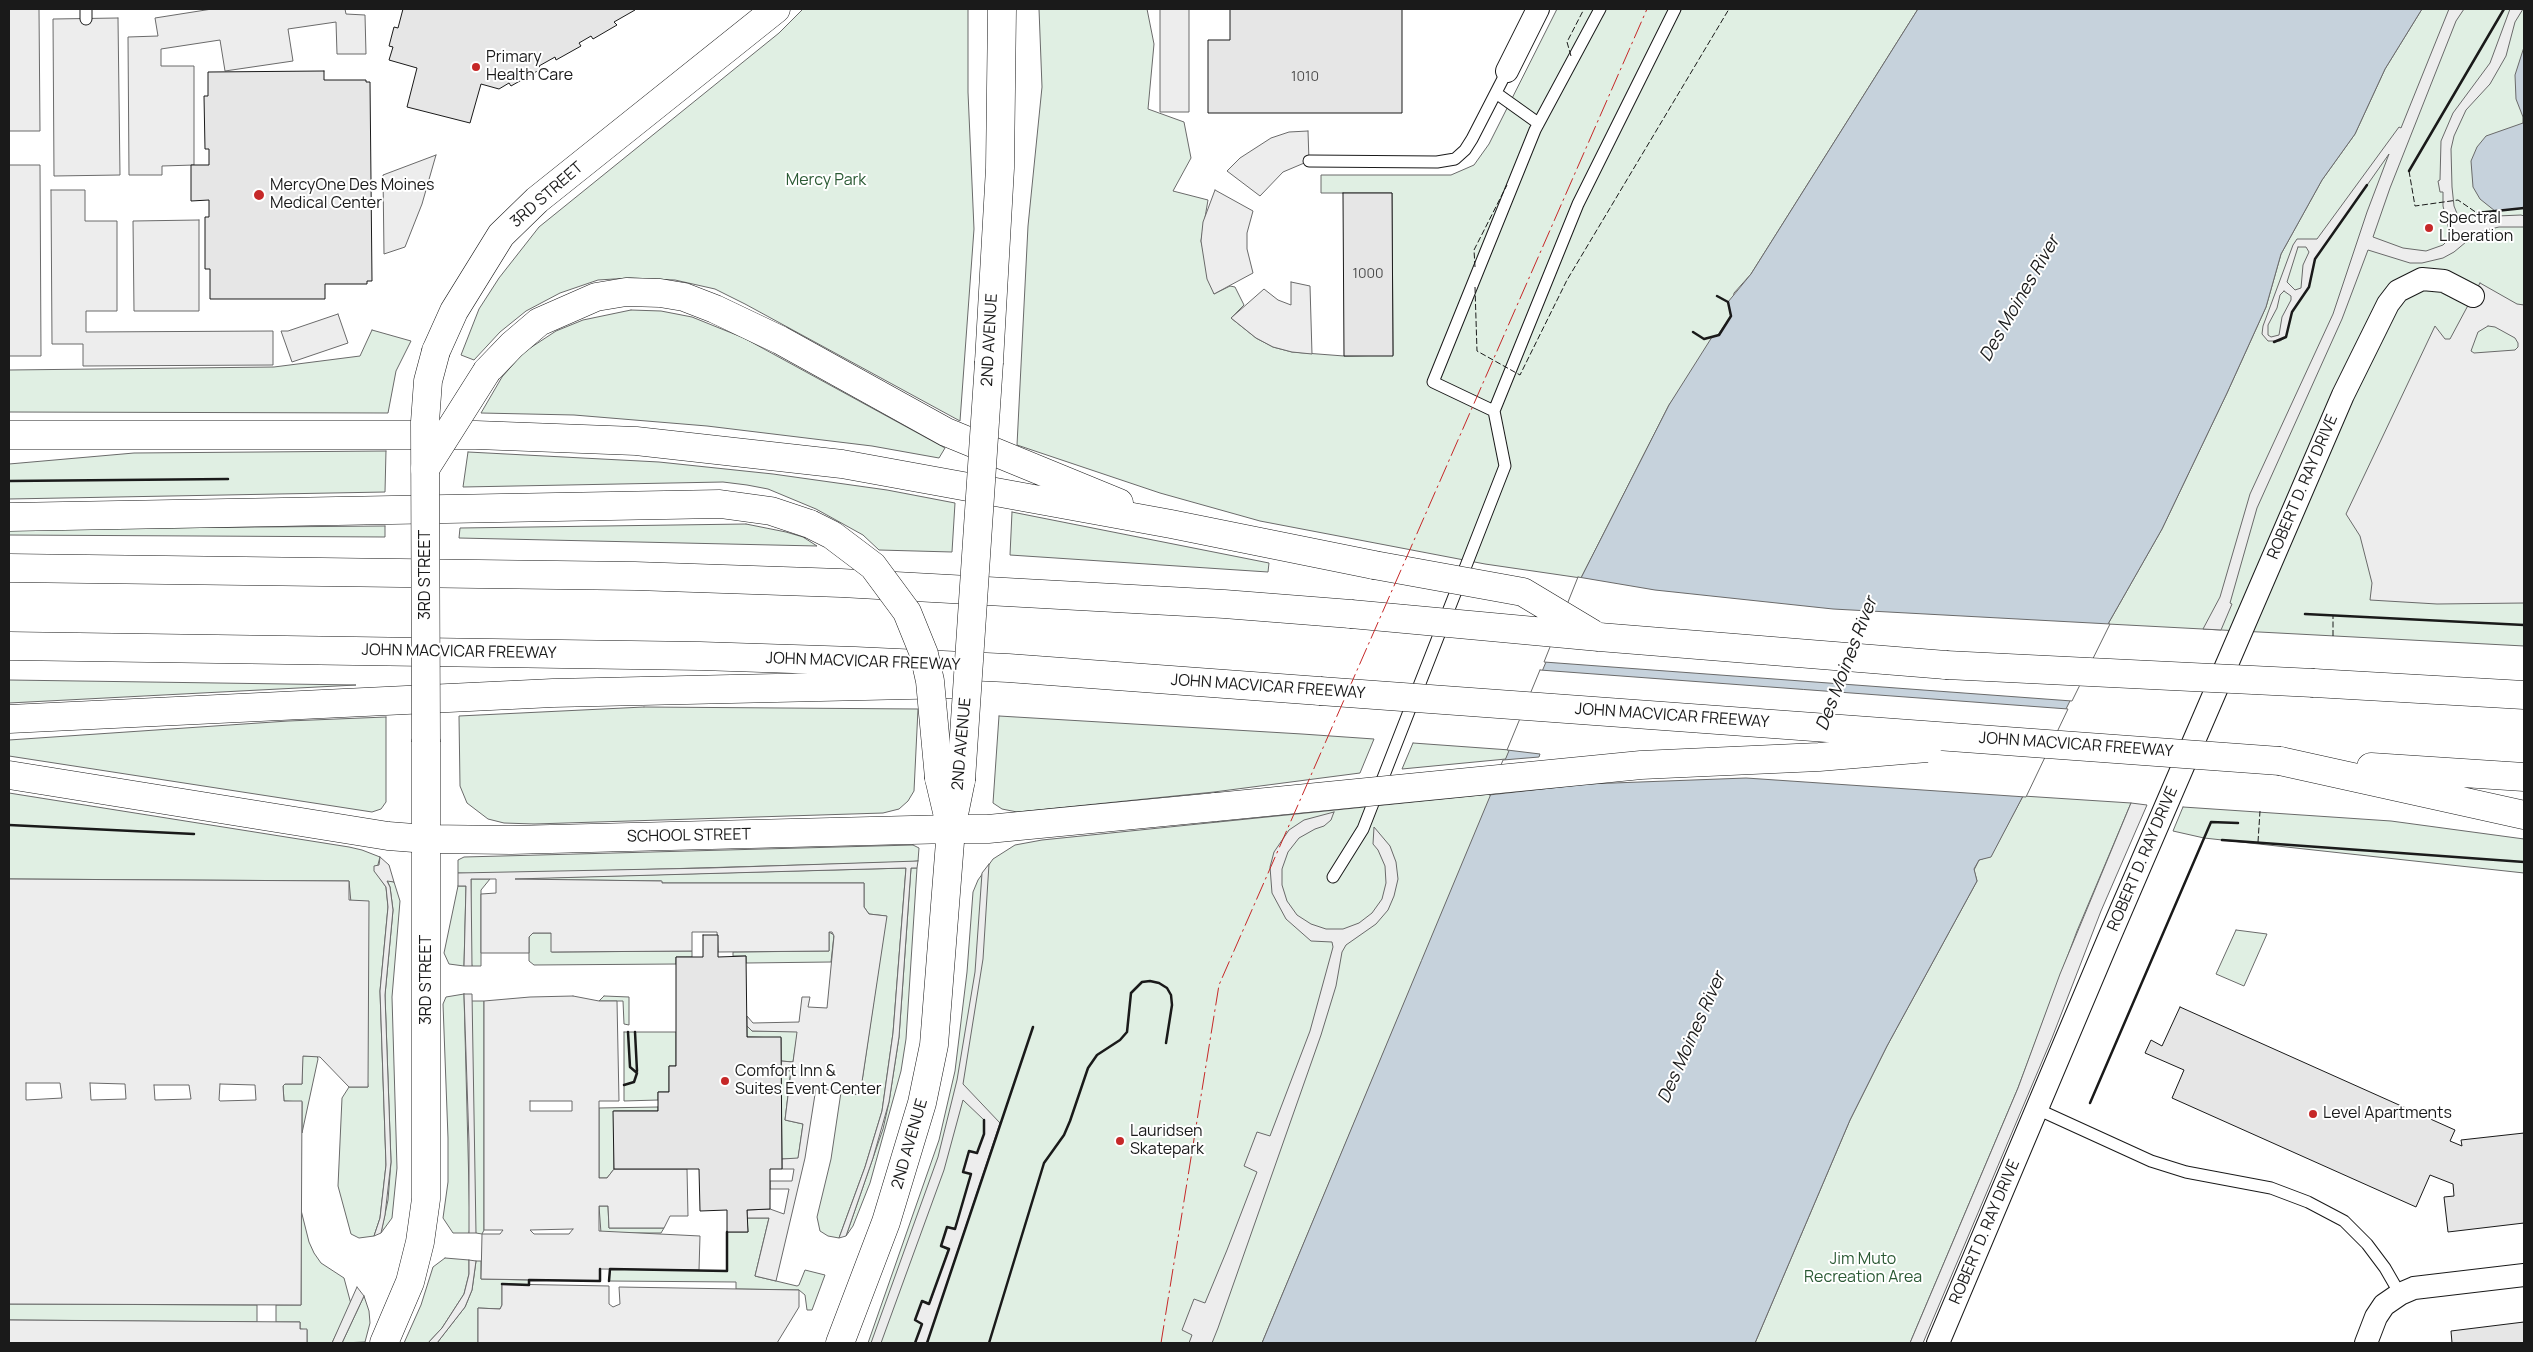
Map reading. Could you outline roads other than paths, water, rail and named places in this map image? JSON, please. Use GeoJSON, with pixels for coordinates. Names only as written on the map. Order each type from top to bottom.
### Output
{"type":"FeatureCollection","features":[{"type":"Feature","properties":{"kind":"main road","name":"3RD STREET"},"geometry":{"type":"LineString","coordinates":[[384,1343],[412,1275],[420,1242],[426,1198],[426,470],[428,381],[436,351],[454,311],[501,235],[537,200],[776,9]]}},
{"type":"Feature","properties":{"kind":"main road","name":"2ND AVENUE"},"geometry":{"type":"LineString","coordinates":[[840,1343],[889,1213],[922,1103],[934,1045],[951,829],[950,779],[989,362],[1000,168],[1002,9]]}},
{"type":"Feature","properties":{"kind":"main road"},"geometry":{"type":"LineString","coordinates":[[426,470],[487,371],[512,345],[539,322],[596,298],[626,292],[660,293],[684,297],[780,340],[946,432],[1171,524]]}},
{"type":"Feature","properties":{"kind":"main road"},"geometry":{"type":"LineString","coordinates":[[9,434],[476,435],[636,441],[842,464],[1171,524],[1374,565],[1523,592],[1599,637]]}},
{"type":"Feature","properties":{"kind":"main road"},"geometry":{"type":"LineString","coordinates":[[9,517],[720,504],[771,511],[810,524],[832,535],[873,566],[907,612],[924,654],[950,779]]}},
{"type":"Feature","properties":{"kind":"main road"},"geometry":{"type":"LineString","coordinates":[[9,568],[635,576],[842,582],[1351,614],[1946,666],[2314,682],[2517,694]]}},
{"type":"Feature","properties":{"kind":"main road","name":"JOHN MACVICAR FREEWAY"},"geometry":{"type":"LineString","coordinates":[[9,646],[709,656],[1008,668],[2524,778]]}},
{"type":"Feature","properties":{"kind":"main road"},"geometry":{"type":"LineString","coordinates":[[14,719],[553,693],[1175,680]]}},
{"type":"Feature","properties":{"kind":"main road","name":"SCHOOL STREET"},"geometry":{"type":"LineString","coordinates":[[9,775],[388,836],[427,839],[511,840],[988,829],[1642,765],[1819,756],[2018,741]]}},
{"type":"Feature","properties":{"kind":"main road"},"geometry":{"type":"LineString","coordinates":[[2280,761],[2524,815]]}},
{"type":"Feature","properties":{"kind":"street"},"geometry":{"type":"LineString","coordinates":[[1506,71],[1538,9]]}},
{"type":"Feature","properties":{"kind":"street","name":"ROBERT D. RAY DRIVE"},"geometry":{"type":"LineString","coordinates":[[1938,1343],[2342,395],[2388,304],[2398,291],[2422,279],[2444,281],[2474,296]]}},
{"type":"Feature","properties":{"kind":"street"},"geometry":{"type":"LineString","coordinates":[[2366,1343],[2376,1317],[2384,1306],[2400,1294],[2414,1288],[2524,1275]]}},
{"type":"Feature","properties":{"kind":"lane"},"geometry":{"type":"LineString","coordinates":[[1494,411],[1433,382],[1538,124],[1600,9]]}},
{"type":"Feature","properties":{"kind":"lane"},"geometry":{"type":"LineString","coordinates":[[1333,877],[1363,829],[1505,466],[1494,411],[1578,204],[1676,9]]}},
{"type":"Feature","properties":{"kind":"lane"},"geometry":{"type":"LineString","coordinates":[[1309,161],[1437,162],[1455,159],[1465,150],[1472,138],[1506,71]]}},
{"type":"Feature","properties":{"kind":"lane"},"geometry":{"type":"LineString","coordinates":[[1496,93],[1538,124]]}},
{"type":"Feature","properties":{"kind":"lane"},"geometry":{"type":"LineString","coordinates":[[2037,1109],[2152,1161],[2186,1172],[2271,1188],[2308,1202],[2344,1221],[2367,1244],[2385,1268],[2400,1294]]}},
{"type":"Feature","properties":{"kind":"water","name":"Des Moines River"},"geometry":{"type":"Polygon","coordinates":[[[1918,9],[2422,9],[2385,69],[2355,134],[2322,180],[2281,254],[2266,307],[2162,529],[2108,624],[1991,857],[1979,860],[1974,869],[1977,881],[1887,1046],[1850,1120],[1755,1343],[1262,1343],[1581,578],[1669,405],[1712,337],[1719,335],[1731,316],[1728,302],[1751,274],[1918,9]]]}},
{"type":"Feature","properties":{"kind":"water"},"geometry":{"type":"Polygon","coordinates":[[[2524,47],[2524,208],[2495,211],[2480,199],[2473,187],[2471,161],[2477,147],[2486,136],[2523,123],[2523,117],[2516,99],[2515,75],[2524,47]]]}},
{"type":"Feature","properties":{"kind":"place","name":"Primary Health Care"},"geometry":{"type":"Point","coordinates":[476,67]}},
{"type":"Feature","properties":{"kind":"place","name":"MercyOne Des Moines Medical Center"},"geometry":{"type":"Point","coordinates":[259,195]}},
{"type":"Feature","properties":{"kind":"place","name":"Spectral Liberation"},"geometry":{"type":"Point","coordinates":[2429,228]}},
{"type":"Feature","properties":{"kind":"place","name":"Comfort Inn & Suites Event Center"},"geometry":{"type":"Point","coordinates":[725,1081]}},
{"type":"Feature","properties":{"kind":"place","name":"Level Apartments"},"geometry":{"type":"Point","coordinates":[2313,1114]}},
{"type":"Feature","properties":{"kind":"place","name":"Lauridsen Skatepark"},"geometry":{"type":"Point","coordinates":[1120,1141]}},
{"type":"Feature","properties":{"kind":"park label","name":"Mercy Park"},"geometry":{"type":"Point","coordinates":[826,181]}},
{"type":"Feature","properties":{"kind":"park label","name":"Jim Muto Recreation Area"},"geometry":{"type":"Point","coordinates":[1863,1269]}}]}
